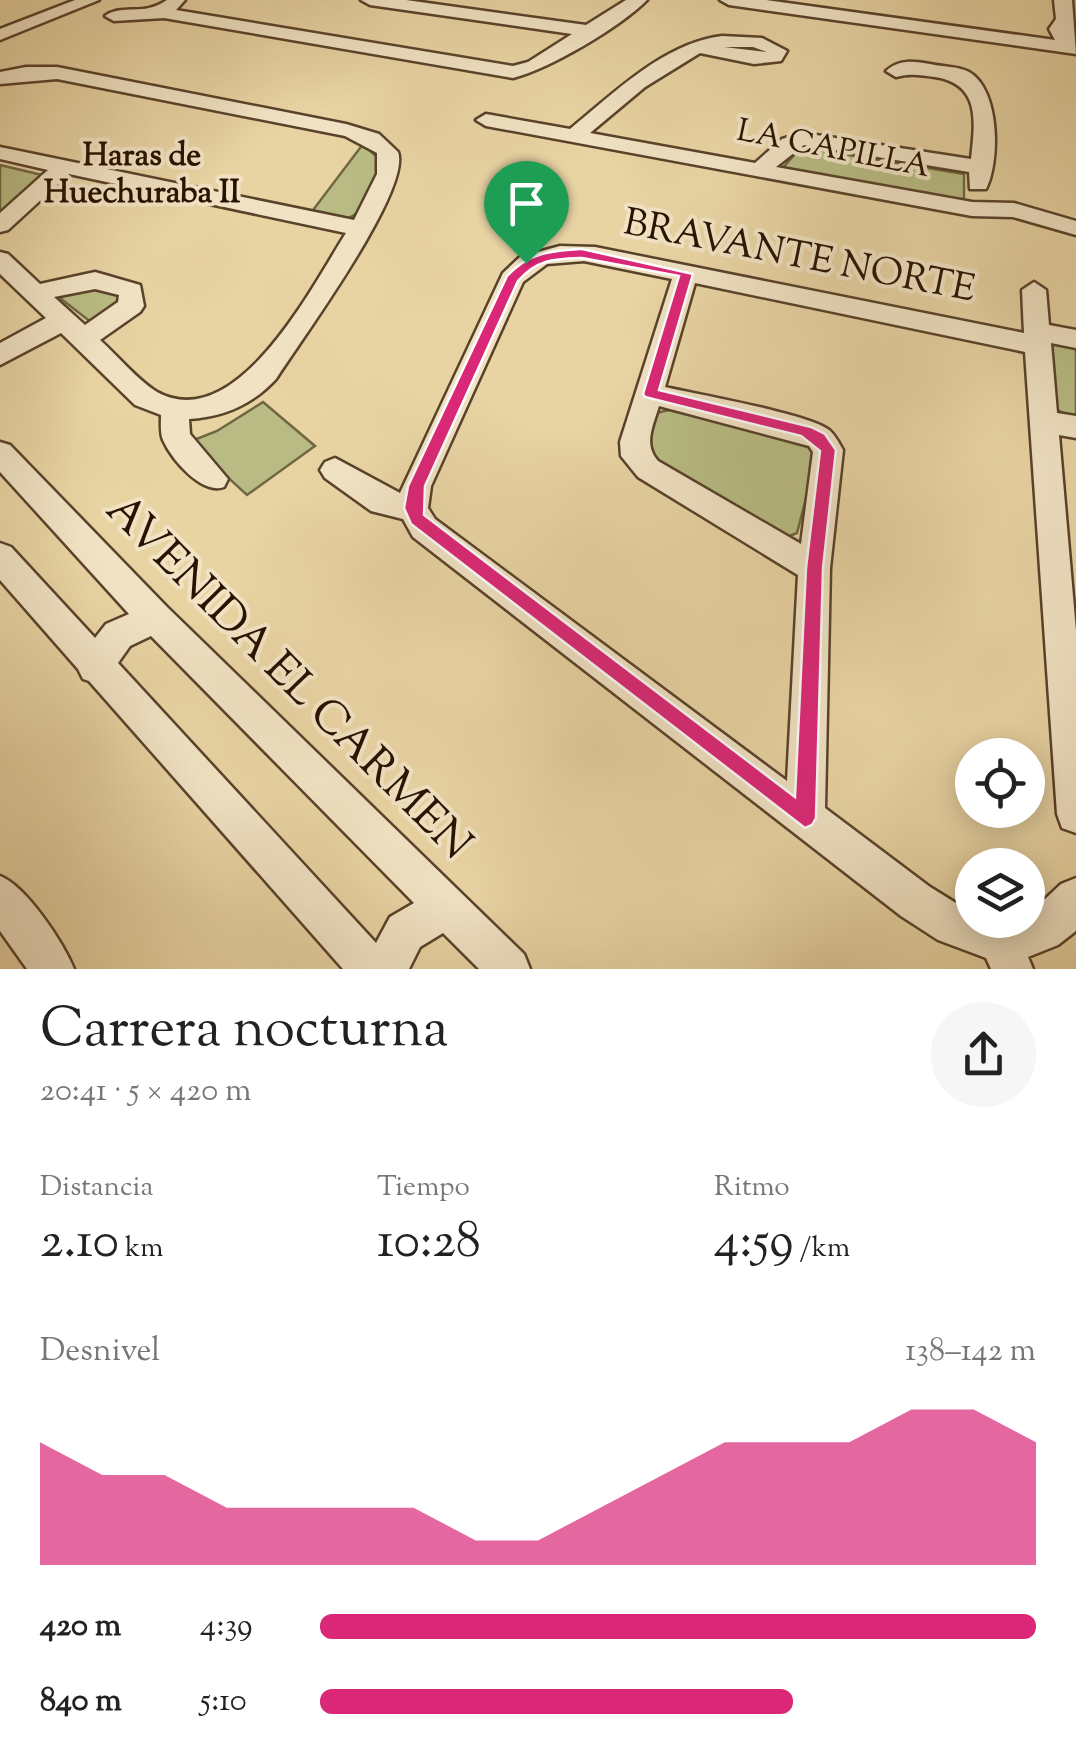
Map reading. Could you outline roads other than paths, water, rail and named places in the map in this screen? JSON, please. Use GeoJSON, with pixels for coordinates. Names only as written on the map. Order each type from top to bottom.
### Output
{"type":"FeatureCollection","features":[{"type":"Feature","properties":{"kind":"street"},"geometry":{"type":"LineString","coordinates":[[0,35],[90,0]]}},
{"type":"Feature","properties":{"kind":"street"},"geometry":{"type":"LineString","coordinates":[[164,13],[180,0]]}},
{"type":"Feature","properties":{"kind":"street"},"geometry":{"type":"LineString","coordinates":[[370,0],[589,33]]}},
{"type":"Feature","properties":{"kind":"street"},"geometry":{"type":"LineString","coordinates":[[114,16],[142,18],[164,13],[506,72],[528,70],[626,16],[639,0]]}},
{"type":"Feature","properties":{"kind":"street"},"geometry":{"type":"LineString","coordinates":[[729,0],[1072,47],[1075,33],[1064,10]]}},
{"type":"Feature","properties":{"kind":"street"},"geometry":{"type":"LineString","coordinates":[[575,135],[638,83],[697,47]]}},
{"type":"Feature","properties":{"kind":"street"},"geometry":{"type":"LineString","coordinates":[[0,78],[26,72],[57,73],[346,130],[368,136],[390,155],[390,176],[361,229],[259,381],[222,403],[175,408],[145,398],[0,260]]}},
{"type":"Feature","properties":{"kind":"street"},"geometry":{"type":"LineString","coordinates":[[972,86],[983,125],[972,209]]}},
{"type":"Feature","properties":{"kind":"street","name":"LA CAPILLA"},"geometry":{"type":"LineString","coordinates":[[486,120],[972,209],[1001,205],[1045,222],[1076,228]]}},
{"type":"Feature","properties":{"kind":"street"},"geometry":{"type":"LineString","coordinates":[[762,169],[789,143],[803,139],[980,168]]}},
{"type":"Feature","properties":{"kind":"street"},"geometry":{"type":"LineString","coordinates":[[0,153],[361,229]]}},
{"type":"Feature","properties":{"kind":"street"},"geometry":{"type":"LineString","coordinates":[[0,225],[64,168]]}},
{"type":"Feature","properties":{"kind":"street","name":"BRAVANTE NORTE"},"geometry":{"type":"LineString","coordinates":[[413,508],[416,486],[512,279],[526,263],[544,256],[582,254],[1037,338],[1076,339]]}},
{"type":"Feature","properties":{"kind":"street"},"geometry":{"type":"LineString","coordinates":[[686,274],[634,442],[641,463],[814,568]]}},
{"type":"Feature","properties":{"kind":"street"},"geometry":{"type":"LineString","coordinates":[[0,354],[48,308],[64,284],[107,281],[130,291],[131,306],[82,340]]}},
{"type":"Feature","properties":{"kind":"street"},"geometry":{"type":"LineString","coordinates":[[1034,290],[1043,421],[1065,590],[1076,814]]}},
{"type":"Feature","properties":{"kind":"street"},"geometry":{"type":"LineString","coordinates":[[0,331],[48,308]]}},
{"type":"Feature","properties":{"kind":"street"},"geometry":{"type":"LineString","coordinates":[[651,394],[806,431],[824,444],[829,462],[818,518],[814,568],[805,818]]}},
{"type":"Feature","properties":{"kind":"street"},"geometry":{"type":"LineString","coordinates":[[175,408],[176,437],[213,480]]}},
{"type":"Feature","properties":{"kind":"street"},"geometry":{"type":"LineString","coordinates":[[1043,421],[1076,428]]}},
{"type":"Feature","properties":{"kind":"street","name":"AVENIDA EL CARMEN"},"geometry":{"type":"LineString","coordinates":[[0,453],[155,618],[509,969]]}},
{"type":"Feature","properties":{"kind":"street"},"geometry":{"type":"LineString","coordinates":[[335,470],[382,502],[413,508],[424,528],[805,818],[953,925],[1006,954],[1022,938],[1054,926],[1076,900]]}},
{"type":"Feature","properties":{"kind":"street"},"geometry":{"type":"LineString","coordinates":[[0,557],[95,667],[371,969]]}},
{"type":"Feature","properties":{"kind":"street"},"geometry":{"type":"LineString","coordinates":[[95,667],[118,635],[155,618]]}},
{"type":"Feature","properties":{"kind":"street"},"geometry":{"type":"LineString","coordinates":[[386,969],[406,932],[446,908]]}},
{"type":"Feature","properties":{"kind":"street"},"geometry":{"type":"LineString","coordinates":[[4,912],[52,969]]}},
{"type":"Feature","properties":{"kind":"district","name":"Haras de Huechuraba II"},"geometry":{"type":"Point","coordinates":[142,176]}}]}
